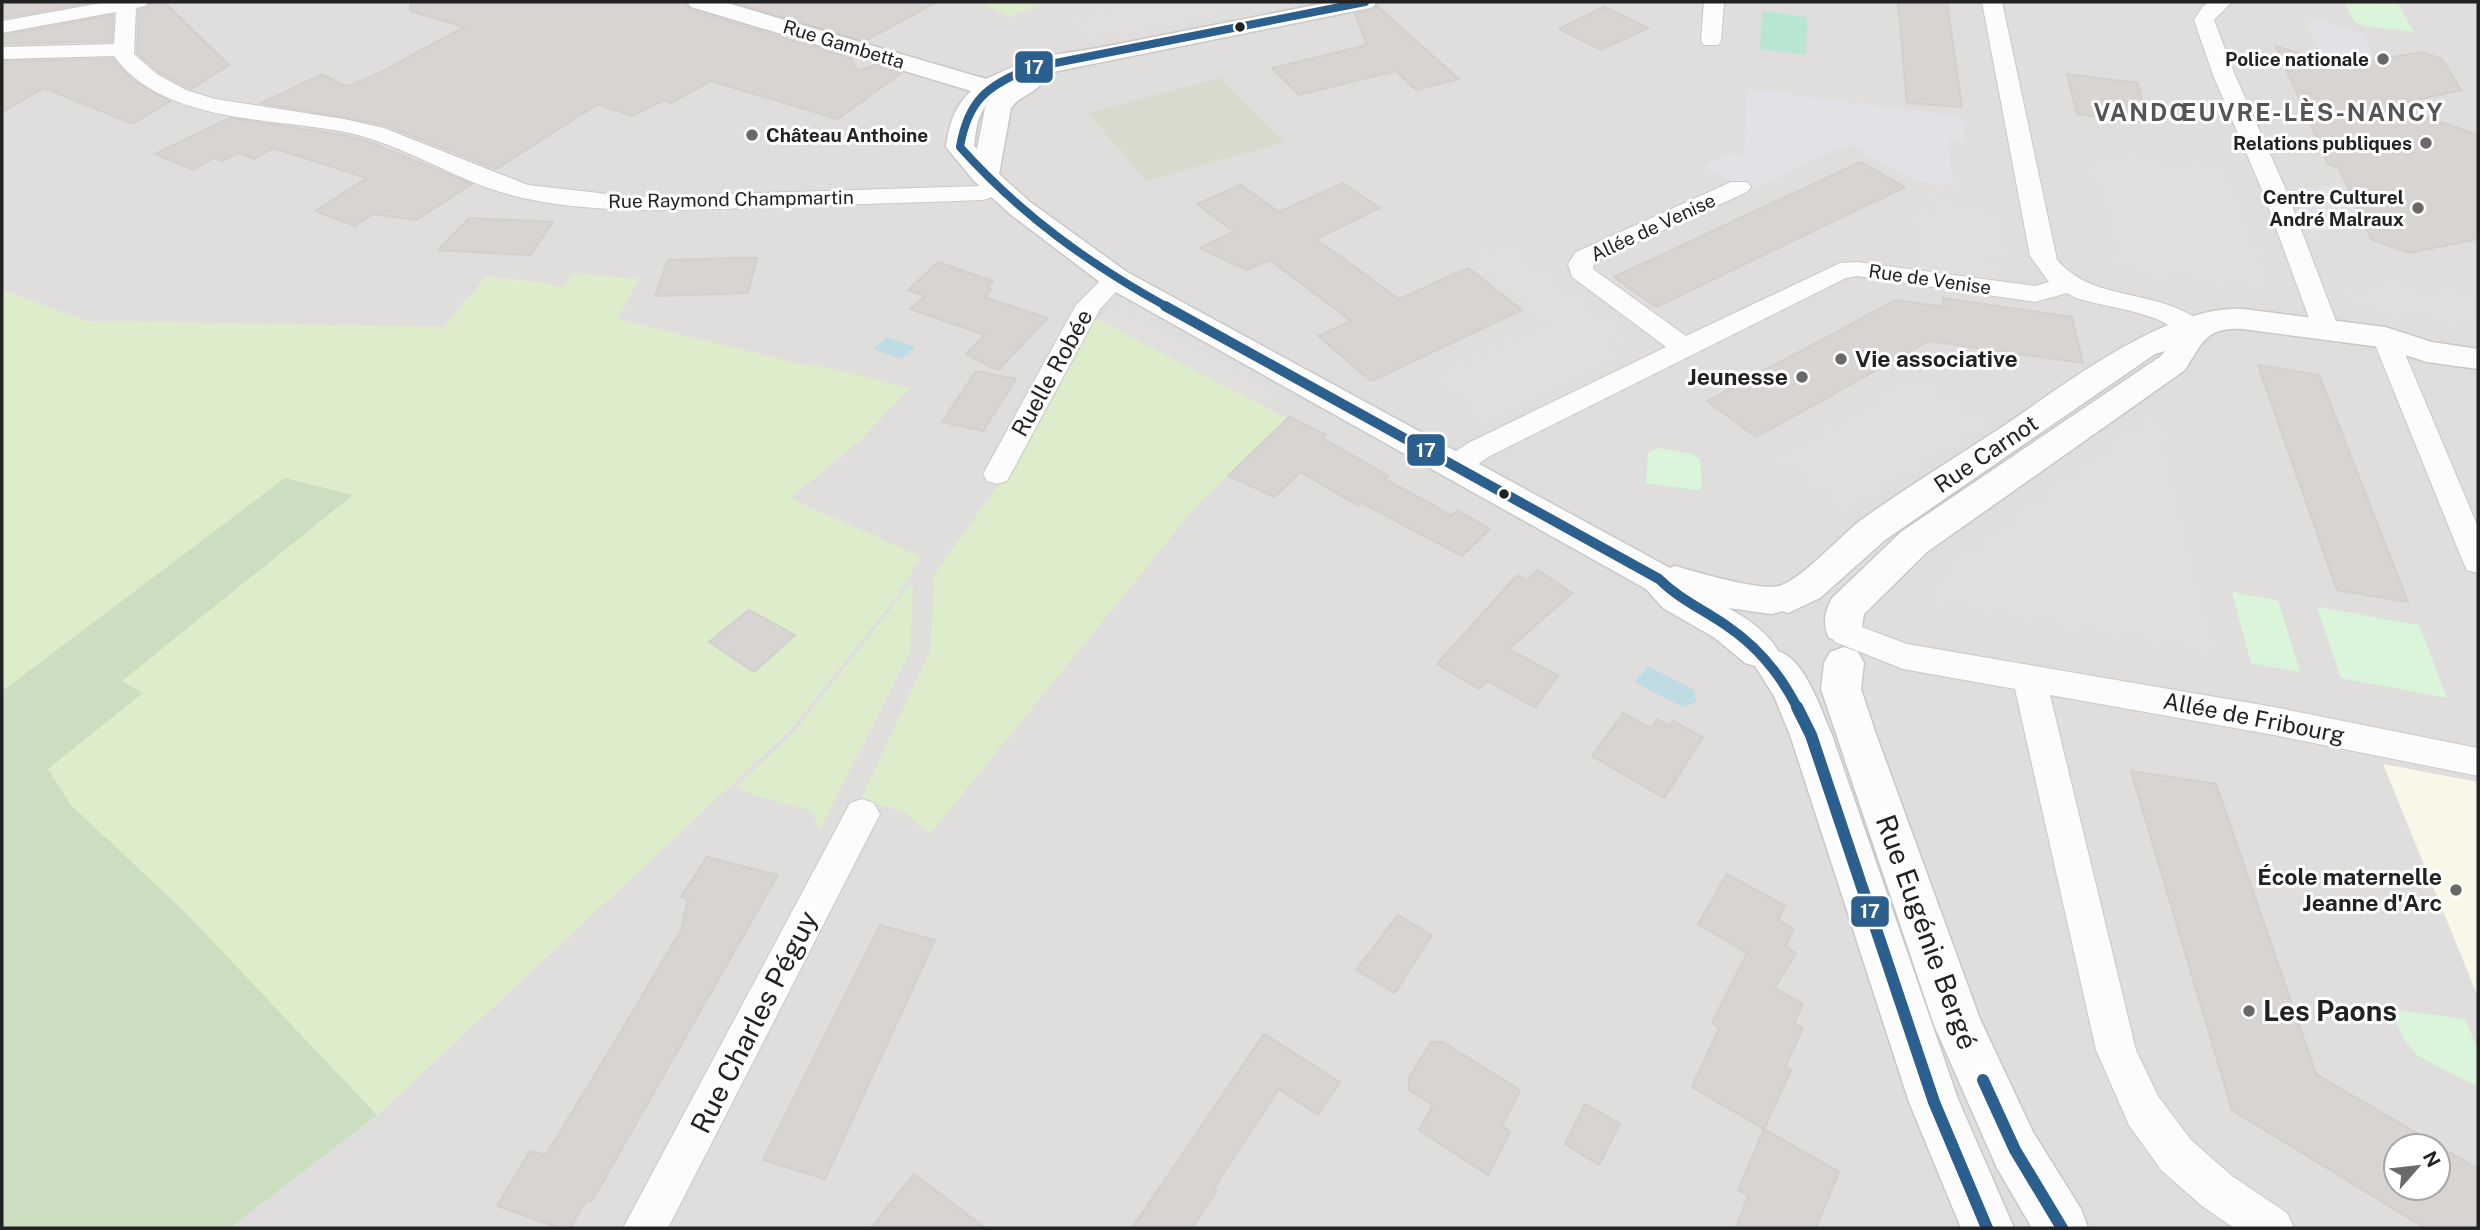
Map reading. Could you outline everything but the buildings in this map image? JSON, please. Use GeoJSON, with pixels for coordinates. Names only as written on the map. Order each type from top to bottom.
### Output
{"type":"FeatureCollection","features":[{"type":"Feature","properties":{"kind":"street","name":"Rue Gambetta"},"geometry":{"type":"LineString","coordinates":[[699,2],[998,91]]}},
{"type":"Feature","properties":{"kind":"street"},"geometry":{"type":"LineString","coordinates":[[991,182],[998,91],[1098,56],[1365,2]]}},
{"type":"Feature","properties":{"kind":"street"},"geometry":{"type":"LineString","coordinates":[[1711,41],[1714,2]]}},
{"type":"Feature","properties":{"kind":"street"},"geometry":{"type":"LineString","coordinates":[[1992,2],[2042,256],[2052,271],[2069,285],[2096,296],[2158,310],[2196,328]]}},
{"type":"Feature","properties":{"kind":"street"},"geometry":{"type":"LineString","coordinates":[[2222,2],[2210,10],[2204,20],[2224,75],[2274,190],[2326,329]]}},
{"type":"Feature","properties":{"kind":"street"},"geometry":{"type":"LineString","coordinates":[[2,27],[132,3],[123,50],[2,53]]}},
{"type":"Feature","properties":{"kind":"street","name":"Rue Raymond Champmartin"},"geometry":{"type":"LineString","coordinates":[[123,50],[133,65],[145,75],[203,104],[229,110],[303,118],[377,134],[526,192],[634,204],[983,193],[991,182]]}},
{"type":"Feature","properties":{"kind":"street","name":"Rue Eugénie Bergé"},"geometry":{"type":"LineString","coordinates":[[991,182],[1040,225],[1116,279],[1659,579],[1676,598],[1729,627],[1767,659],[1791,689],[1811,735],[1934,1102],[1987,1228]]}},
{"type":"Feature","properties":{"kind":"street","name":"Allée de Venise"},"geometry":{"type":"LineString","coordinates":[[1685,348],[1581,272],[1580,264],[1585,257],[1739,187]]}},
{"type":"Feature","properties":{"kind":"street","name":"Rue de Venise"},"geometry":{"type":"LineString","coordinates":[[1455,466],[1478,450],[1847,269],[2035,294],[2069,285]]}},
{"type":"Feature","properties":{"kind":"street","name":"Ruelle Robée"},"geometry":{"type":"LineString","coordinates":[[997,474],[1090,305],[1116,279]]}},
{"type":"Feature","properties":{"kind":"street","name":"Rue Carnot"},"geometry":{"type":"LineString","coordinates":[[1780,600],[1807,588],[1872,531],[2144,347],[2196,328],[2227,318],[2385,338],[2427,352],[2478,359]]}},
{"type":"Feature","properties":{"kind":"street","name":"Rue Carnot"},"geometry":{"type":"LineString","coordinates":[[1844,641],[1846,608],[1914,542],[2173,363],[2196,328]]}},
{"type":"Feature","properties":{"kind":"street","name":"Rue Carnot"},"geometry":{"type":"LineString","coordinates":[[2385,338],[2419,335],[2478,344]]}},
{"type":"Feature","properties":{"kind":"street"},"geometry":{"type":"LineString","coordinates":[[2385,338],[2478,562]]}},
{"type":"Feature","properties":{"kind":"street","name":"Rue Eugénie Bergé"},"geometry":{"type":"LineString","coordinates":[[1659,579],[1685,580],[1740,597],[1780,600]]}},
{"type":"Feature","properties":{"kind":"street"},"geometry":{"type":"LineString","coordinates":[[1780,600],[1820,607],[1844,641],[1832,672],[1813,676],[1793,673],[1767,659],[1750,640],[1748,627],[1751,615],[1759,606],[1780,600]]}},
{"type":"Feature","properties":{"kind":"street","name":"Rue Eugénie Bergé"},"geometry":{"type":"LineString","coordinates":[[1844,641],[1841,689],[1958,1025],[2015,1150],[2062,1228]]}},
{"type":"Feature","properties":{"kind":"street","name":"Allée de Fribourg"},"geometry":{"type":"LineString","coordinates":[[1844,641],[1903,656],[2274,721],[2478,762]]}},
{"type":"Feature","properties":{"kind":"street"},"geometry":{"type":"LineString","coordinates":[[2029,677],[2116,1050],[2127,1080],[2149,1123],[2190,1171],[2211,1189],[2272,1228]]}},
{"type":"Feature","properties":{"kind":"street","name":"Rue Charles Péguy"},"geometry":{"type":"LineString","coordinates":[[645,1228],[862,814]]}},
{"type":"Feature","properties":{"kind":"shaded area"},"geometry":{"type":"Polygon","coordinates":[[[2,2],[2478,2],[2478,1228],[230,1228],[377,1115],[790,730],[899,593],[790,498],[858,442],[910,388],[811,367],[617,319],[638,279],[572,273],[563,288],[551,286],[552,284],[486,277],[443,327],[86,321],[2,290],[2,2]]]}},
{"type":"Feature","properties":{"kind":"shaded area"},"geometry":{"type":"Polygon","coordinates":[[[1133,2],[1208,2],[1218,16],[1085,41],[1073,24],[1133,2]]]}},
{"type":"Feature","properties":{"kind":"shaded area"},"geometry":{"type":"Polygon","coordinates":[[[2303,17],[2316,18],[2365,34],[2375,60],[2363,62],[2340,54],[2323,56],[2303,17]]]}},
{"type":"Feature","properties":{"kind":"shaded area"},"geometry":{"type":"Polygon","coordinates":[[[1220,78],[1284,142],[1146,181],[1088,113],[1220,78]]]}},
{"type":"Feature","properties":{"kind":"shaded area"},"geometry":{"type":"Polygon","coordinates":[[[1747,89],[1962,117],[1966,142],[1948,140],[1953,186],[1915,181],[1849,144],[1746,191],[1704,165],[1732,153],[1744,155],[1747,89]]]}},
{"type":"Feature","properties":{"kind":"shaded area"},"geometry":{"type":"Polygon","coordinates":[[[2090,153],[2226,170],[2271,289],[2121,268],[2090,153]]]}},
{"type":"Feature","properties":{"kind":"shaded area"},"geometry":{"type":"Polygon","coordinates":[[[2345,183],[2364,223],[2311,233],[2293,191],[2345,183]]]}},
{"type":"Feature","properties":{"kind":"shaded area"},"geometry":{"type":"Polygon","coordinates":[[[1932,198],[2001,214],[2009,260],[1987,257],[1989,268],[1996,269],[1997,281],[1917,269],[1912,213],[1934,216],[1932,198]]]}},
{"type":"Feature","properties":{"kind":"shaded area"},"geometry":{"type":"Polygon","coordinates":[[[1503,246],[1623,335],[1607,344],[1622,355],[1489,421],[1437,377],[1553,322],[1471,260],[1503,246]]]}},
{"type":"Feature","properties":{"kind":"shaded area"},"geometry":{"type":"Polygon","coordinates":[[[2367,283],[2478,299],[2478,325],[2354,307],[2349,293],[2370,294],[2367,283]]]}},
{"type":"Feature","properties":{"kind":"shaded area"},"geometry":{"type":"Polygon","coordinates":[[[1115,306],[1274,390],[1258,403],[1098,319],[1115,306]]]}},
{"type":"Feature","properties":{"kind":"shaded area"},"geometry":{"type":"Polygon","coordinates":[[[1916,380],[1984,425],[1847,507],[1780,458],[1916,380]]]}},
{"type":"Feature","properties":{"kind":"shaded area"},"geometry":{"type":"Polygon","coordinates":[[[2156,416],[2217,652],[1932,600],[1938,579],[2156,416]]]}},
{"type":"Feature","properties":{"kind":"shaded area","name":"École maternelle Jeanne d'Arc"},"geometry":{"type":"Polygon","coordinates":[[[2383,764],[2478,782],[2478,997],[2383,764]]]}},
{"type":"Feature","properties":{"kind":"green space"},"geometry":{"type":"Polygon","coordinates":[[[981,2],[1047,2],[1008,17],[981,2]]]}},
{"type":"Feature","properties":{"kind":"green space"},"geometry":{"type":"Polygon","coordinates":[[[2344,2],[2398,4],[2414,32],[2363,26],[2355,22],[2344,2]]]}},
{"type":"Feature","properties":{"kind":"green space"},"geometry":{"type":"Polygon","coordinates":[[[1763,11],[1807,17],[1806,55],[1760,49],[1763,11]]]}},
{"type":"Feature","properties":{"kind":"green space"},"geometry":{"type":"Polygon","coordinates":[[[572,273],[639,279],[617,319],[811,367],[814,364],[910,388],[858,442],[790,498],[921,557],[899,593],[790,730],[377,1115],[185,912],[71,805],[48,769],[142,694],[121,681],[353,495],[284,479],[2,691],[2,290],[86,321],[443,327],[486,277],[553,284],[552,286],[563,288],[572,273]]]}},
{"type":"Feature","properties":{"kind":"green space"},"geometry":{"type":"Polygon","coordinates":[[[1090,315],[1287,418],[1197,505],[930,834],[902,810],[860,801],[931,649],[934,575],[1005,475],[1090,315]]]}},
{"type":"Feature","properties":{"kind":"green space"},"geometry":{"type":"Polygon","coordinates":[[[1657,448],[1692,454],[1700,459],[1702,488],[1696,490],[1646,483],[1648,453],[1657,448]]]}},
{"type":"Feature","properties":{"kind":"green space"},"geometry":{"type":"Polygon","coordinates":[[[285,478],[353,495],[122,681],[143,693],[48,769],[71,805],[185,912],[377,1115],[230,1228],[2,1228],[2,691],[285,478]]]}},
{"type":"Feature","properties":{"kind":"green space"},"geometry":{"type":"Polygon","coordinates":[[[913,581],[910,652],[819,831],[812,811],[756,796],[736,787],[793,733],[913,581]]]}},
{"type":"Feature","properties":{"kind":"green space"},"geometry":{"type":"Polygon","coordinates":[[[2232,592],[2278,600],[2300,672],[2251,663],[2232,592]]]}},
{"type":"Feature","properties":{"kind":"green space"},"geometry":{"type":"Polygon","coordinates":[[[2317,607],[2419,625],[2447,698],[2341,678],[2317,607]]]}},
{"type":"Feature","properties":{"kind":"green space"},"geometry":{"type":"Polygon","coordinates":[[[2390,1009],[2465,1019],[2478,1050],[2478,1087],[2418,1056],[2404,1039],[2390,1009]]]}},
{"type":"Feature","properties":{"kind":"water"},"geometry":{"type":"Polygon","coordinates":[[[887,337],[915,347],[902,359],[873,349],[887,337]]]}},
{"type":"Feature","properties":{"kind":"water"},"geometry":{"type":"Polygon","coordinates":[[[1648,666],[1694,690],[1696,702],[1682,707],[1635,682],[1648,666]]]}},
{"type":"Feature","properties":{"kind":"transit line","name":"17"},"geometry":{"type":"LineString","coordinates":[[1365,2],[1030,68],[991,88],[973,105],[967,117],[960,147],[997,188],[1020,208],[1116,279],[1659,579],[1683,599],[1726,625],[1755,647],[1787,688],[1811,735],[1934,1102],[1987,1228]]}},
{"type":"Feature","properties":{"kind":"transit line","name":"17"},"geometry":{"type":"LineString","coordinates":[[1983,1080],[2015,1150],[2062,1228]]}},
{"type":"Feature","properties":{"kind":"place","name":"Police nationale"},"geometry":{"type":"Point","coordinates":[2383,59]}},
{"type":"Feature","properties":{"kind":"place","name":"Château Anthoine"},"geometry":{"type":"Point","coordinates":[752,135]}},
{"type":"Feature","properties":{"kind":"place","name":"Relations publiques"},"geometry":{"type":"Point","coordinates":[2426,143]}},
{"type":"Feature","properties":{"kind":"place","name":"Centre Culturel André Malraux"},"geometry":{"type":"Point","coordinates":[2418,208]}},
{"type":"Feature","properties":{"kind":"place","name":"Vie associative"},"geometry":{"type":"Point","coordinates":[1841,359]}},
{"type":"Feature","properties":{"kind":"place","name":"Jeunesse"},"geometry":{"type":"Point","coordinates":[1802,377]}},
{"type":"Feature","properties":{"kind":"place","name":"École maternelle Jeanne d'Arc"},"geometry":{"type":"Point","coordinates":[2456,890]}},
{"type":"Feature","properties":{"kind":"place","name":"Les Paons"},"geometry":{"type":"Point","coordinates":[2249,1011]}},
{"type":"Feature","properties":{"kind":"district","name":"VANDŒUVRE-LÈS-NANCY"},"geometry":{"type":"Point","coordinates":[2269,113]}}]}
